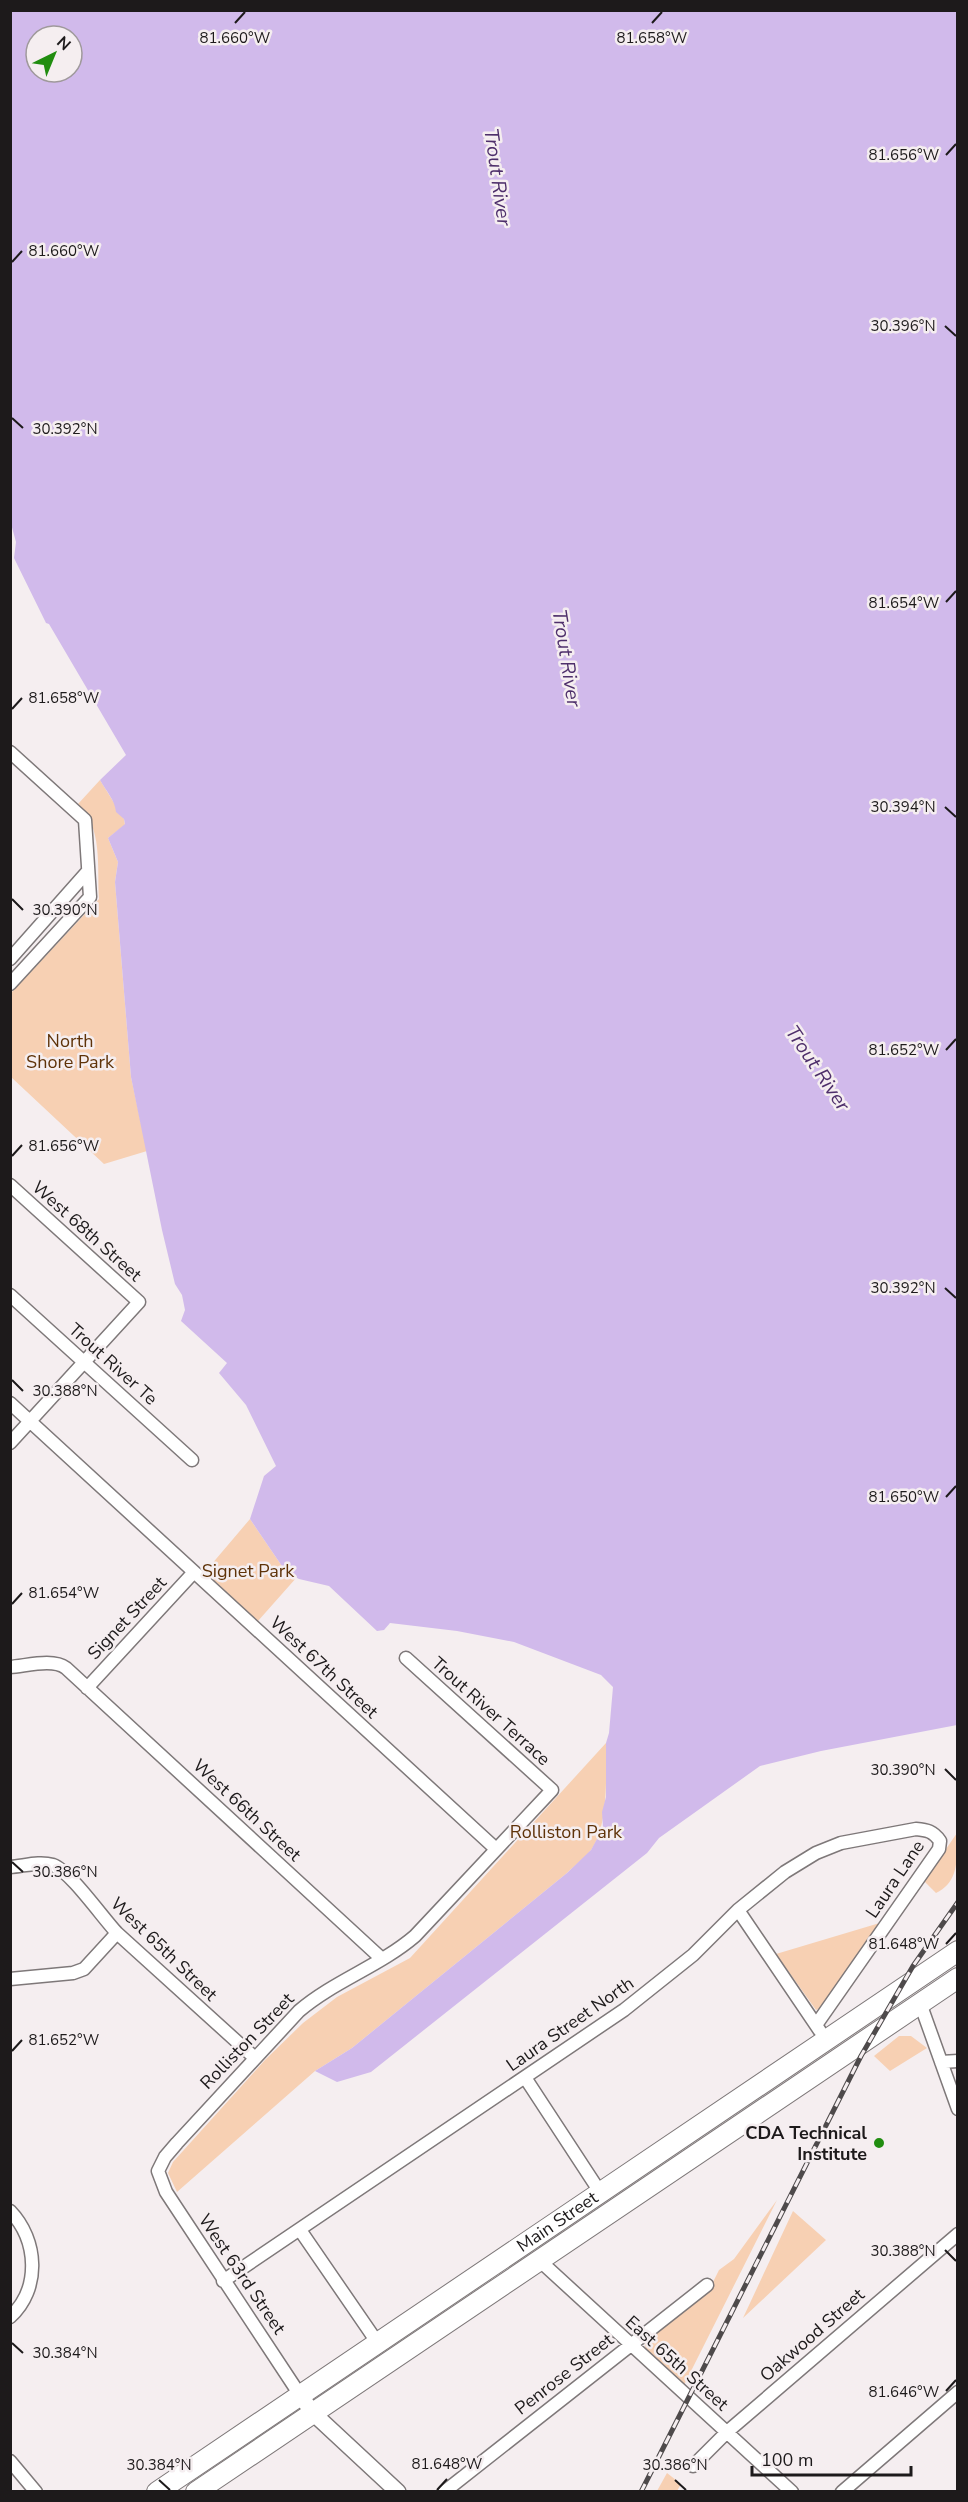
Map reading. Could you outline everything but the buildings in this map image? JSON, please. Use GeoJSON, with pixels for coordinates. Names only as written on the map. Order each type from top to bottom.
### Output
{"type":"FeatureCollection","features":[{"type":"Feature","properties":{"kind":"main road","name":"Main Street"},"geometry":{"type":"LineString","coordinates":[[157,2492],[764,2082],[821,2032],[957,1951]]}},
{"type":"Feature","properties":{"kind":"main road","name":"Main Street"},"geometry":{"type":"LineString","coordinates":[[196,2492],[957,1978]]}},
{"type":"Feature","properties":{"kind":"main road"},"geometry":{"type":"LineString","coordinates":[[539,2260],[544,2246],[601,2206],[653,2157]]}},
{"type":"Feature","properties":{"kind":"street"},"geometry":{"type":"LineString","coordinates":[[10,752],[85,820],[90,897],[13,977]]}},
{"type":"Feature","properties":{"kind":"street"},"geometry":{"type":"LineString","coordinates":[[10,958],[88,871]]}},
{"type":"Feature","properties":{"kind":"street","name":"West 68th Street"},"geometry":{"type":"LineString","coordinates":[[10,1185],[139,1302],[84,1362]]}},
{"type":"Feature","properties":{"kind":"street","name":"Trout River Te"},"geometry":{"type":"LineString","coordinates":[[10,1295],[192,1460]]}},
{"type":"Feature","properties":{"kind":"street"},"geometry":{"type":"LineString","coordinates":[[10,1443],[84,1362]]}},
{"type":"Feature","properties":{"kind":"street","name":"West 67th Street"},"geometry":{"type":"LineString","coordinates":[[10,1404],[496,1848]]}},
{"type":"Feature","properties":{"kind":"street","name":"Signet Street"},"geometry":{"type":"LineString","coordinates":[[87,1688],[194,1572]]}},
{"type":"Feature","properties":{"kind":"street","name":"Trout River Terrace"},"geometry":{"type":"LineString","coordinates":[[406,1658],[552,1790],[496,1848]]}},
{"type":"Feature","properties":{"kind":"street","name":"West 66th Street"},"geometry":{"type":"LineString","coordinates":[[10,1667],[61,1664],[382,1959]]}},
{"type":"Feature","properties":{"kind":"street","name":"Laura Street North"},"geometry":{"type":"LineString","coordinates":[[224,2281],[526,2079],[642,1996],[693,1955],[738,1910],[785,1872],[816,1853],[841,1843],[870,1836],[916,1829],[929,1831],[940,1840]]}},
{"type":"Feature","properties":{"kind":"street","name":"Laura Lane"},"geometry":{"type":"LineString","coordinates":[[821,2032],[939,1849],[940,1840]]}},
{"type":"Feature","properties":{"kind":"street"},"geometry":{"type":"LineString","coordinates":[[382,1959],[401,1948],[415,1936],[496,1848]]}},
{"type":"Feature","properties":{"kind":"street","name":"West 65th Street"},"geometry":{"type":"LineString","coordinates":[[10,1867],[51,1865],[70,1876],[99,1914],[117,1933],[255,2058]]}},
{"type":"Feature","properties":{"kind":"street"},"geometry":{"type":"LineString","coordinates":[[738,1910],[821,2032]]}},
{"type":"Feature","properties":{"kind":"street"},"geometry":{"type":"LineString","coordinates":[[10,1979],[73,1972],[84,1968],[117,1933]]}},
{"type":"Feature","properties":{"kind":"street","name":"Rolliston Street"},"geometry":{"type":"LineString","coordinates":[[159,2171],[165,2157],[177,2143],[299,2011],[316,1997],[382,1959]]}},
{"type":"Feature","properties":{"kind":"street"},"geometry":{"type":"LineString","coordinates":[[920,2003],[957,2109]]}},
{"type":"Feature","properties":{"kind":"street"},"geometry":{"type":"LineString","coordinates":[[941,2062],[957,2061]]}},
{"type":"Feature","properties":{"kind":"street"},"geometry":{"type":"LineString","coordinates":[[526,2079],[600,2192]]}},
{"type":"Feature","properties":{"kind":"street"},"geometry":{"type":"LineString","coordinates":[[764,2082],[776,2100]]}},
{"type":"Feature","properties":{"kind":"street","name":"West 63rd Street"},"geometry":{"type":"LineString","coordinates":[[159,2171],[166,2192],[300,2395]]}},
{"type":"Feature","properties":{"kind":"street"},"geometry":{"type":"LineString","coordinates":[[10,2211],[18,2219],[30,2244],[33,2268],[25,2300],[10,2317]]}},
{"type":"Feature","properties":{"kind":"street"},"geometry":{"type":"LineString","coordinates":[[300,2230],[377,2342]]}},
{"type":"Feature","properties":{"kind":"street","name":"Oakwood Street"},"geometry":{"type":"LineString","coordinates":[[693,2466],[727,2432],[957,2234]]}},
{"type":"Feature","properties":{"kind":"street","name":"East 65th Street"},"geometry":{"type":"LineString","coordinates":[[539,2260],[792,2492]]}},
{"type":"Feature","properties":{"kind":"street","name":"Penrose Street"},"geometry":{"type":"LineString","coordinates":[[444,2492],[707,2285]]}},
{"type":"Feature","properties":{"kind":"street"},"geometry":{"type":"LineString","coordinates":[[842,2492],[957,2392]]}},
{"type":"Feature","properties":{"kind":"street"},"geometry":{"type":"LineString","coordinates":[[300,2395],[313,2413],[398,2492]]}},
{"type":"Feature","properties":{"kind":"street"},"geometry":{"type":"LineString","coordinates":[[10,2461],[36,2492]]}},
{"type":"Feature","properties":{"kind":"green space","name":"North Shore Park"},"geometry":{"type":"Polygon","coordinates":[[[100,780],[124,819],[125,825],[108,838],[118,862],[115,882],[131,1077],[147,1151],[104,1164],[11,1077],[10,994],[99,899],[95,836],[92,824],[78,804],[100,780]]]}},
{"type":"Feature","properties":{"kind":"green space","name":"Signet Park"},"geometry":{"type":"Polygon","coordinates":[[[250,1519],[286,1572],[297,1577],[258,1621],[205,1572],[250,1519]]]}},
{"type":"Feature","properties":{"kind":"green space","name":"Rolliston Park"},"geometry":{"type":"Polygon","coordinates":[[[606,1743],[604,1814],[597,1840],[586,1856],[352,2048],[315,2071],[177,2192],[168,2173],[173,2162],[265,2060],[303,2023],[337,1997],[410,1958],[606,1743]]]}},
{"type":"Feature","properties":{"kind":"green space"},"geometry":{"type":"Polygon","coordinates":[[[957,1833],[956,1868],[949,1882],[936,1893],[924,1881],[957,1833]]]}},
{"type":"Feature","properties":{"kind":"green space"},"geometry":{"type":"Polygon","coordinates":[[[883,1922],[825,2006],[816,2010],[776,1954],[883,1922]]]}},
{"type":"Feature","properties":{"kind":"green space"},"geometry":{"type":"Polygon","coordinates":[[[899,2036],[911,2036],[927,2048],[890,2071],[874,2056],[899,2036]]]}},
{"type":"Feature","properties":{"kind":"green space"},"geometry":{"type":"Polygon","coordinates":[[[777,2200],[684,2385],[646,2350],[644,2341],[704,2292],[713,2282],[719,2270],[734,2259],[777,2200]]]}},
{"type":"Feature","properties":{"kind":"green space"},"geometry":{"type":"Polygon","coordinates":[[[793,2211],[826,2240],[743,2318],[793,2211]]]}},
{"type":"Feature","properties":{"kind":"green space"},"geometry":{"type":"Polygon","coordinates":[[[667,2473],[681,2484],[677,2491],[657,2491],[667,2473]]]}},
{"type":"Feature","properties":{"kind":"water","name":"Trout River"},"geometry":{"type":"Polygon","coordinates":[[[10,11],[957,11],[957,1725],[821,1751],[760,1766],[659,1838],[647,1853],[371,2072],[337,2082],[315,2071],[352,2048],[567,1873],[591,1850],[603,1828],[602,1812],[606,1797],[606,1743],[613,1687],[601,1675],[514,1642],[457,1631],[390,1623],[384,1630],[377,1631],[329,1586],[299,1579],[286,1572],[250,1519],[264,1476],[276,1466],[246,1405],[219,1373],[227,1363],[181,1321],[185,1310],[182,1295],[175,1284],[162,1230],[131,1077],[115,882],[118,862],[108,838],[125,824],[124,819],[116,812],[100,780],[126,755],[49,624],[46,623],[14,558],[16,542],[10,520],[10,11]]]}},
{"type":"Feature","properties":{"kind":"railway"},"geometry":{"type":"LineString","coordinates":[[641,2492],[861,2056],[913,1966],[958,1902]]}},
{"type":"Feature","properties":{"kind":"place","name":"CDA Technical Institute"},"geometry":{"type":"Point","coordinates":[879,2143]}}]}
